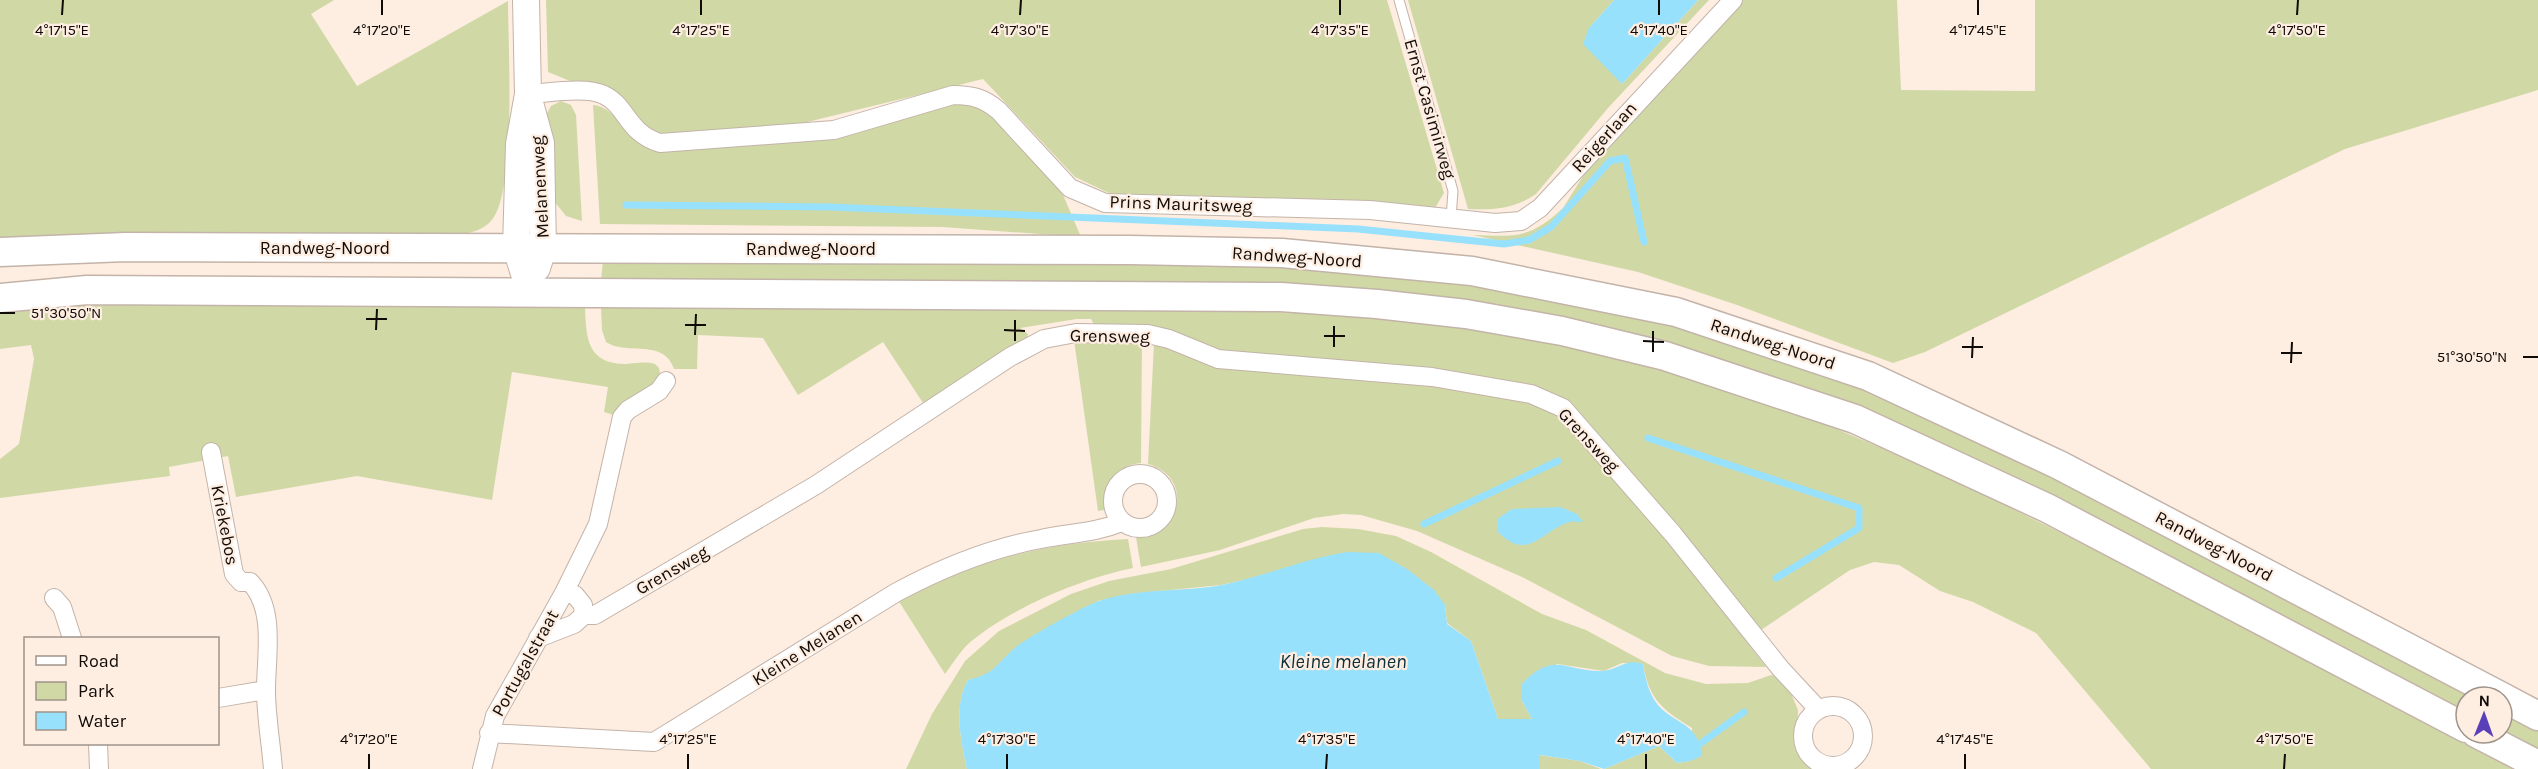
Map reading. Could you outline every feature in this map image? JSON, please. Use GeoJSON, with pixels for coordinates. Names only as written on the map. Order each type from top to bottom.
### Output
{"type":"FeatureCollection","features":[{"type":"Feature","properties":{"kind":"main road","name":"Randweg-Noord"},"geometry":{"type":"LineString","coordinates":[[0,252],[126,247],[1130,250],[1282,253],[1473,271],[1676,312],[1868,375],[2059,465],[2479,685]]}},
{"type":"Feature","properties":{"kind":"main road"},"geometry":{"type":"LineString","coordinates":[[0,298],[87,290],[1281,297],[1377,304],[1466,314],[1562,332],[1665,356],[1855,419],[2047,508],[2454,722]]}},
{"type":"Feature","properties":{"kind":"main road","name":"Randweg-Noord"},"geometry":{"type":"LineString","coordinates":[[2514,703],[2538,716]]}},
{"type":"Feature","properties":{"kind":"main road"},"geometry":{"type":"LineString","coordinates":[[2499,745],[2538,765]]}},
{"type":"Feature","properties":{"kind":"street","name":"Melanenweg"},"geometry":{"type":"LineString","coordinates":[[526,0],[528,94],[519,144],[529,249],[530,293]]}},
{"type":"Feature","properties":{"kind":"street","name":"Reigerlaan"},"geometry":{"type":"LineString","coordinates":[[1451,218],[1495,224],[1521,221],[1540,208],[1621,118],[1733,0]]}},
{"type":"Feature","properties":{"kind":"street","name":"Prins Mauritsweg"},"geometry":{"type":"LineString","coordinates":[[528,94],[582,92],[602,94],[610,99],[635,130],[647,139],[660,143],[834,130],[953,95],[971,95],[986,100],[999,111],[1071,188],[1105,203],[1370,210],[1451,218]]}},
{"type":"Feature","properties":{"kind":"street","name":"Grensweg"},"geometry":{"type":"LineString","coordinates":[[538,638],[574,624],[584,615],[595,615],[816,485],[1010,357],[1044,339],[1076,333],[1148,334],[1169,339],[1218,359],[1359,369],[1432,378],[1531,394],[1551,401],[1563,408],[1673,534],[1780,668],[1818,709]]}},
{"type":"Feature","properties":{"kind":"street","name":"Portugalstraat"},"geometry":{"type":"LineString","coordinates":[[482,769],[495,716],[564,593],[598,524],[622,417],[628,410],[659,390],[666,381]]}},
{"type":"Feature","properties":{"kind":"street","name":"Kriekebos"},"geometry":{"type":"LineString","coordinates":[[211,452],[234,574],[241,582],[250,582],[260,593],[270,651],[266,690],[273,769]]}},
{"type":"Feature","properties":{"kind":"street","name":"Kleine Melanen"},"geometry":{"type":"LineString","coordinates":[[489,733],[654,742],[897,592],[930,575],[991,551],[1040,539],[1101,531],[1122,522]]}},
{"type":"Feature","properties":{"kind":"street","name":"Portugalstraat"},"geometry":{"type":"LineString","coordinates":[[564,593],[575,595],[584,605],[584,615]]}},
{"type":"Feature","properties":{"kind":"street"},"geometry":{"type":"LineString","coordinates":[[54,598],[63,607],[71,637]]}},
{"type":"Feature","properties":{"kind":"street"},"geometry":{"type":"LineString","coordinates":[[219,698],[266,690]]}},
{"type":"Feature","properties":{"kind":"street"},"geometry":{"type":"LineString","coordinates":[[1836,706],[1853,712],[1861,722],[1864,735],[1860,763],[1831,766],[1818,763],[1808,754],[1803,742],[1803,730],[1808,717],[1818,709],[1836,706]]}},
{"type":"Feature","properties":{"kind":"street"},"geometry":{"type":"LineString","coordinates":[[98,745],[99,769]]}},
{"type":"Feature","properties":{"kind":"lane","name":"Ernst Casimirweg"},"geometry":{"type":"LineString","coordinates":[[1400,0],[1454,191],[1451,218]]}},
{"type":"Feature","properties":{"kind":"green space"},"geometry":{"type":"Polygon","coordinates":[[[0,0],[334,0],[311,14],[357,86],[508,1],[508,151],[505,181],[499,206],[485,227],[462,234],[150,232],[0,238],[0,0]]]}},
{"type":"Feature","properties":{"kind":"green space"},"geometry":{"type":"Polygon","coordinates":[[[546,0],[1387,0],[1444,193],[1435,208],[1111,194],[1075,177],[983,79],[795,125],[661,136],[649,131],[610,88],[570,81],[548,72],[546,0]]]}},
{"type":"Feature","properties":{"kind":"green space"},"geometry":{"type":"Polygon","coordinates":[[[1408,0],[1614,0],[1589,28],[1622,84],[1698,0],[1709,0],[1608,108],[1536,194],[1512,206],[1495,209],[1468,209],[1408,0]]]}},
{"type":"Feature","properties":{"kind":"green space"},"geometry":{"type":"Polygon","coordinates":[[[1737,0],[1897,0],[1901,90],[2035,91],[2035,0],[2538,0],[2538,90],[2345,149],[1925,352],[1893,363],[1737,305],[1638,272],[1473,235],[1522,234],[1552,218],[1563,208],[1608,136],[1737,0]]]}},
{"type":"Feature","properties":{"kind":"green space"},"geometry":{"type":"Polygon","coordinates":[[[561,101],[571,105],[576,115],[582,221],[566,216],[554,201],[546,115],[551,106],[561,101]]]}},
{"type":"Feature","properties":{"kind":"green space"},"geometry":{"type":"Polygon","coordinates":[[[954,103],[977,107],[989,114],[1061,190],[1081,237],[942,227],[600,224],[593,105],[601,107],[614,116],[637,142],[654,150],[672,151],[833,138],[858,133],[954,103]]]}},
{"type":"Feature","properties":{"kind":"green space"},"geometry":{"type":"Polygon","coordinates":[[[603,261],[1282,265],[1472,283],[1675,325],[1863,389],[2055,476],[2456,685],[2454,685],[2454,706],[2072,506],[1853,406],[1279,284],[601,280],[603,261]]]}},
{"type":"Feature","properties":{"kind":"green space"},"geometry":{"type":"Polygon","coordinates":[[[105,305],[585,306],[588,338],[596,354],[613,363],[655,364],[659,368],[661,378],[617,416],[604,412],[608,387],[512,372],[492,500],[357,476],[236,497],[228,456],[169,467],[170,476],[0,498],[0,459],[19,444],[34,359],[31,345],[0,349],[0,309],[105,305]]]}},
{"type":"Feature","properties":{"kind":"green space"},"geometry":{"type":"Polygon","coordinates":[[[601,307],[1119,308],[1367,317],[1490,331],[1551,342],[1633,361],[1712,384],[1865,441],[2013,509],[2386,698],[2454,734],[2454,745],[2475,745],[2521,769],[2151,769],[2036,633],[1973,602],[1940,591],[1899,565],[1874,562],[1850,570],[1761,630],[1596,432],[1556,394],[1532,387],[1238,356],[1095,326],[1091,319],[1077,319],[1020,328],[1028,334],[1026,341],[923,403],[883,342],[798,395],[763,338],[698,335],[697,369],[674,369],[662,354],[644,349],[624,348],[606,342],[602,330],[601,307]]]}},
{"type":"Feature","properties":{"kind":"green space"},"geometry":{"type":"Polygon","coordinates":[[[1074,340],[1142,341],[1141,463],[1117,472],[1108,484],[1104,510],[1098,511],[1074,340]]]}},
{"type":"Feature","properties":{"kind":"green space"},"geometry":{"type":"Polygon","coordinates":[[[1154,343],[1519,398],[1558,415],[1667,539],[1766,667],[1709,666],[1672,656],[1522,577],[1417,531],[1361,515],[1343,514],[1314,518],[1220,550],[1141,567],[1136,537],[1152,533],[1165,526],[1177,504],[1172,480],[1162,470],[1148,464],[1154,343]]]}},
{"type":"Feature","properties":{"kind":"green space"},"geometry":{"type":"Polygon","coordinates":[[[1322,527],[1358,529],[1396,536],[1431,552],[1542,614],[1586,630],[1665,673],[1706,684],[1748,683],[1771,675],[1776,676],[1790,691],[1798,710],[1797,746],[1810,764],[1820,769],[1604,769],[1659,746],[1677,763],[1690,761],[1692,728],[1659,703],[1649,687],[1643,664],[1622,663],[1604,671],[1557,664],[1521,699],[1532,719],[1498,719],[1471,641],[1447,623],[1445,605],[1261,576],[1221,585],[1131,594],[1098,601],[1017,647],[987,676],[968,680],[963,690],[960,713],[961,736],[967,769],[906,769],[932,714],[965,661],[999,631],[1071,594],[1109,581],[1171,569],[1303,529],[1322,527]]]}},
{"type":"Feature","properties":{"kind":"green space"},"geometry":{"type":"Polygon","coordinates":[[[1128,539],[1133,568],[1071,586],[1009,616],[970,643],[958,655],[945,674],[898,600],[956,574],[1010,556],[1065,545],[1128,539]]]}},
{"type":"Feature","properties":{"kind":"green space"},"geometry":{"type":"Polygon","coordinates":[[[2514,715],[2538,728],[2538,749],[2514,737],[2514,715]]]}},
{"type":"Feature","properties":{"kind":"green space"},"geometry":{"type":"Polygon","coordinates":[[[1539,755],[1580,761],[1601,769],[1539,769],[1539,755]]]}},
{"type":"Feature","properties":{"kind":"water"},"geometry":{"type":"Polygon","coordinates":[[[1614,0],[1698,0],[1622,84],[1583,44],[1589,28],[1614,0]]]}},
{"type":"Feature","properties":{"kind":"water"},"geometry":{"type":"Polygon","coordinates":[[[1560,507],[1577,514],[1583,522],[1569,522],[1526,545],[1508,541],[1498,532],[1497,519],[1512,509],[1560,507]]]}},
{"type":"Feature","properties":{"kind":"water","name":"Kleine melanen"},"geometry":{"type":"Polygon","coordinates":[[[1347,552],[1379,553],[1407,569],[1434,590],[1445,605],[1447,624],[1471,641],[1498,719],[1532,719],[1521,699],[1521,685],[1542,668],[1560,665],[1603,671],[1632,662],[1643,664],[1647,683],[1655,701],[1661,709],[1690,729],[1699,744],[1702,756],[1677,763],[1659,746],[1604,769],[1580,761],[1540,755],[1539,769],[967,769],[961,735],[960,712],[963,690],[968,680],[989,672],[1021,643],[1043,630],[1092,604],[1114,597],[1222,585],[1347,552]]]}},
{"type":"Feature","properties":{"kind":"waterway"},"geometry":{"type":"LineString","coordinates":[[626,205],[830,207],[1358,229],[1504,244],[1529,240],[1551,227],[1610,161],[1625,158],[1644,242]]}},
{"type":"Feature","properties":{"kind":"waterway"},"geometry":{"type":"LineString","coordinates":[[1648,438],[1859,508],[1859,528],[1776,578]]}},
{"type":"Feature","properties":{"kind":"waterway"},"geometry":{"type":"LineString","coordinates":[[1424,524],[1558,461]]}},
{"type":"Feature","properties":{"kind":"waterway"},"geometry":{"type":"LineString","coordinates":[[1695,745],[1697,746],[1744,712]]}}]}
